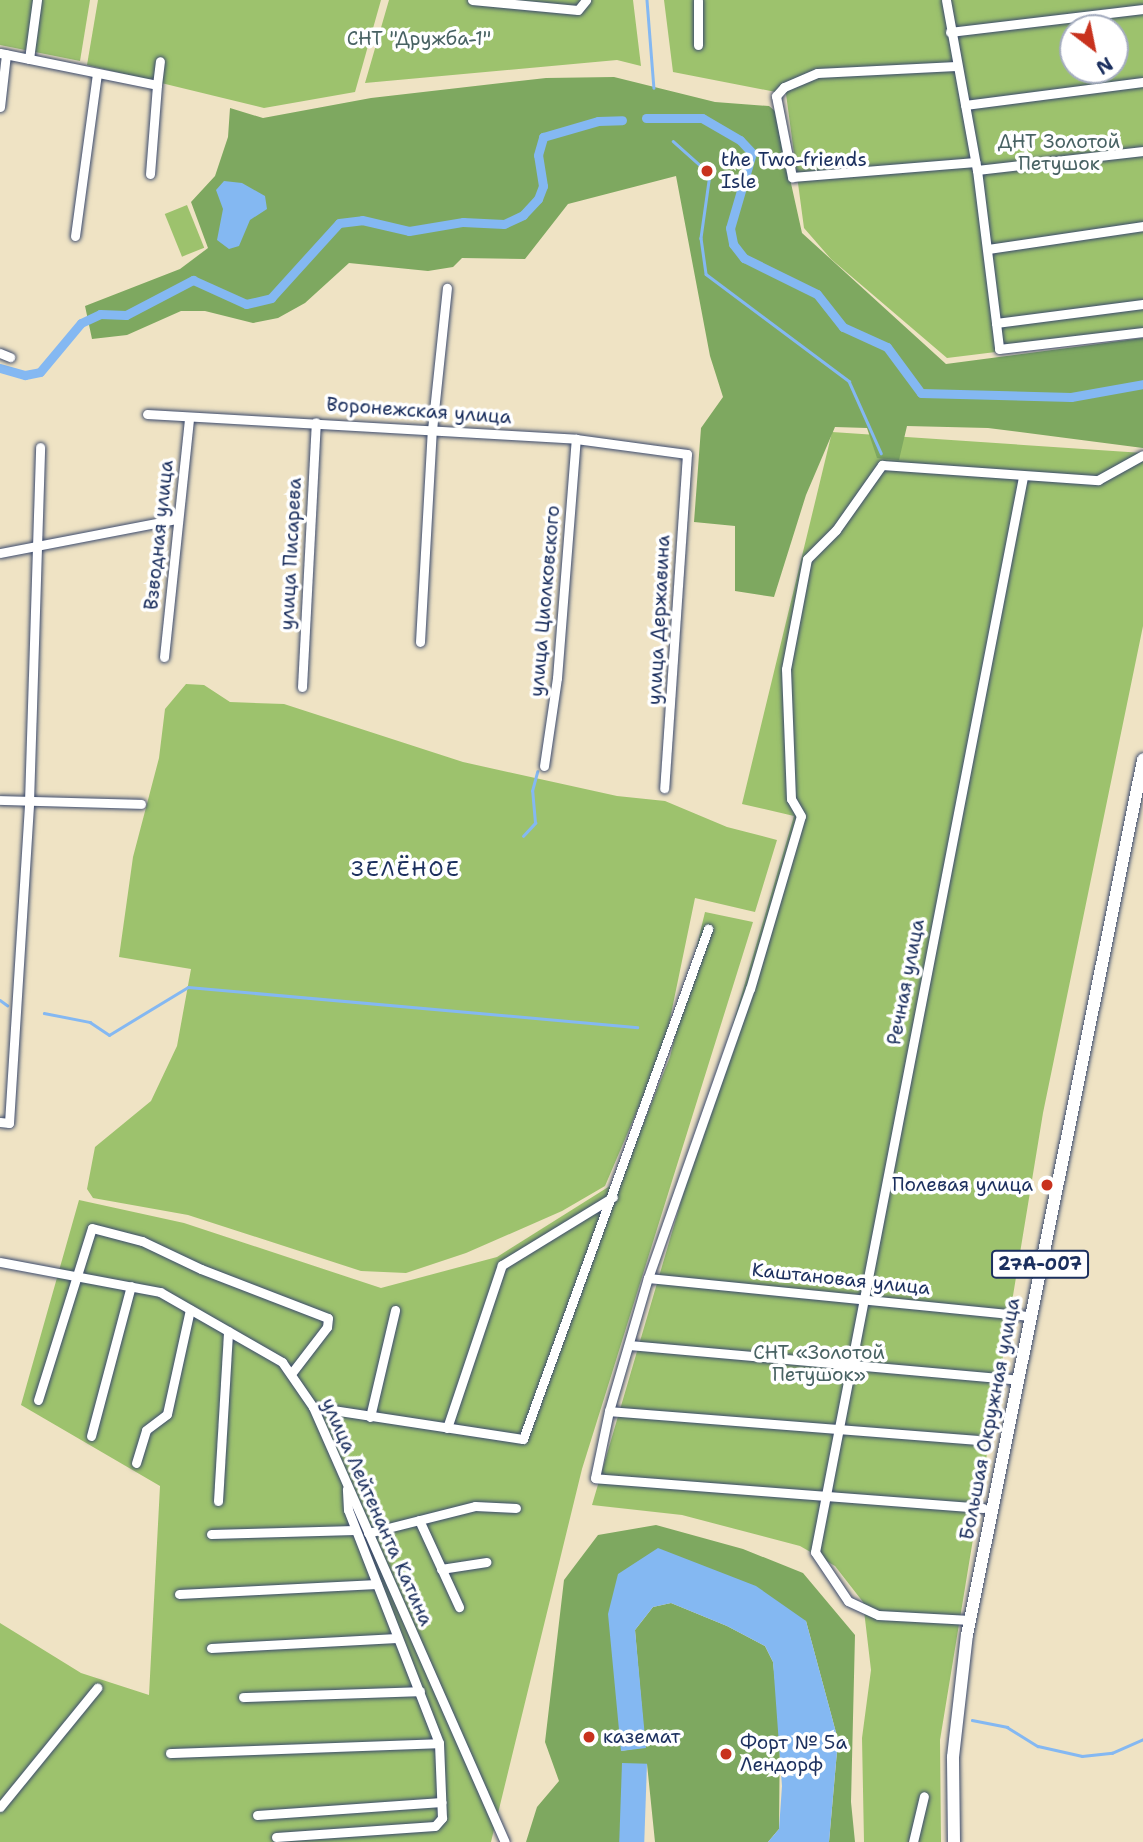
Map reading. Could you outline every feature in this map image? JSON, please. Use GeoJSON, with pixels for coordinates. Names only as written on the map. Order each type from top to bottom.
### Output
{"type":"FeatureCollection","features":[{"type":"Feature","properties":{"kind":"highway","name":"Большая Окружная улица"},"geometry":{"type":"LineString","coordinates":[[954,1842],[953,1757],[970,1620],[1143,760]]}},
{"type":"Feature","properties":{"kind":"street"},"geometry":{"type":"LineString","coordinates":[[29,59],[37,0]]}},
{"type":"Feature","properties":{"kind":"street"},"geometry":{"type":"LineString","coordinates":[[472,0],[578,10],[586,0]]}},
{"type":"Feature","properties":{"kind":"street"},"geometry":{"type":"LineString","coordinates":[[698,0],[698,44]]}},
{"type":"Feature","properties":{"kind":"street"},"geometry":{"type":"LineString","coordinates":[[946,0],[976,166],[999,349],[1143,332]]}},
{"type":"Feature","properties":{"kind":"street"},"geometry":{"type":"LineString","coordinates":[[950,32],[1143,9]]}},
{"type":"Feature","properties":{"kind":"street"},"geometry":{"type":"LineString","coordinates":[[0,107],[3,54],[157,85]]}},
{"type":"Feature","properties":{"kind":"street"},"geometry":{"type":"LineString","coordinates":[[150,174],[160,61]]}},
{"type":"Feature","properties":{"kind":"street"},"geometry":{"type":"LineString","coordinates":[[956,66],[817,73],[784,87],[776,96],[792,177],[976,166],[1143,151]]}},
{"type":"Feature","properties":{"kind":"street"},"geometry":{"type":"LineString","coordinates":[[75,236],[97,73]]}},
{"type":"Feature","properties":{"kind":"street"},"geometry":{"type":"LineString","coordinates":[[965,105],[1143,82]]}},
{"type":"Feature","properties":{"kind":"street"},"geometry":{"type":"LineString","coordinates":[[988,249],[1143,226]]}},
{"type":"Feature","properties":{"kind":"street"},"geometry":{"type":"LineString","coordinates":[[420,642],[432,430],[447,288]]}},
{"type":"Feature","properties":{"kind":"street"},"geometry":{"type":"LineString","coordinates":[[996,323],[1143,304]]}},
{"type":"Feature","properties":{"kind":"street"},"geometry":{"type":"LineString","coordinates":[[0,353],[10,358]]}},
{"type":"Feature","properties":{"kind":"street","name":"Воронежская улица"},"geometry":{"type":"LineString","coordinates":[[147,414],[576,439],[687,454]]}},
{"type":"Feature","properties":{"kind":"street","name":"Взводная улица"},"geometry":{"type":"LineString","coordinates":[[164,657],[189,418]]}},
{"type":"Feature","properties":{"kind":"street","name":"улица Писарева"},"geometry":{"type":"LineString","coordinates":[[302,687],[316,422]]}},
{"type":"Feature","properties":{"kind":"street","name":"улица Циолковского"},"geometry":{"type":"LineString","coordinates":[[544,766],[557,678],[576,439]]}},
{"type":"Feature","properties":{"kind":"street"},"geometry":{"type":"LineString","coordinates":[[4,1122],[29,802],[40,447]]}},
{"type":"Feature","properties":{"kind":"street","name":"улица Державина"},"geometry":{"type":"LineString","coordinates":[[664,788],[687,454]]}},
{"type":"Feature","properties":{"kind":"street"},"geometry":{"type":"LineString","coordinates":[[983,1508],[595,1478],[609,1411],[648,1278],[750,989],[801,816],[791,799],[786,669],[807,559],[836,530],[882,465],[1023,477],[1098,480],[1143,455]]}},
{"type":"Feature","properties":{"kind":"street","name":"Речная улица"},"geometry":{"type":"LineString","coordinates":[[970,1620],[878,1615],[848,1601],[815,1552],[1023,477]]}},
{"type":"Feature","properties":{"kind":"street"},"geometry":{"type":"LineString","coordinates":[[0,554],[177,519]]}},
{"type":"Feature","properties":{"kind":"street"},"geometry":{"type":"LineString","coordinates":[[0,800],[141,804]]}},
{"type":"Feature","properties":{"kind":"street"},"geometry":{"type":"LineString","coordinates":[[313,1407],[523,1440],[708,929]]}},
{"type":"Feature","properties":{"kind":"street"},"geometry":{"type":"LineString","coordinates":[[447,1428],[502,1265],[612,1197]]}},
{"type":"Feature","properties":{"kind":"street"},"geometry":{"type":"LineString","coordinates":[[38,1400],[75,1275],[92,1228],[142,1241],[201,1269],[328,1318],[327,1327],[291,1374]]}},
{"type":"Feature","properties":{"kind":"street","name":"улица Лейтенанта Катина"},"geometry":{"type":"LineString","coordinates":[[0,1262],[160,1292],[282,1363],[313,1407],[505,1842]]}},
{"type":"Feature","properties":{"kind":"street","name":"Каштановая улица"},"geometry":{"type":"LineString","coordinates":[[648,1278],[1030,1316]]}},
{"type":"Feature","properties":{"kind":"street"},"geometry":{"type":"LineString","coordinates":[[91,1436],[131,1286]]}},
{"type":"Feature","properties":{"kind":"street"},"geometry":{"type":"LineString","coordinates":[[136,1462],[146,1430],[167,1414],[190,1309]]}},
{"type":"Feature","properties":{"kind":"street"},"geometry":{"type":"LineString","coordinates":[[370,1417],[395,1310]]}},
{"type":"Feature","properties":{"kind":"street"},"geometry":{"type":"LineString","coordinates":[[218,1501],[228,1331]]}},
{"type":"Feature","properties":{"kind":"street"},"geometry":{"type":"LineString","coordinates":[[628,1345],[1017,1380]]}},
{"type":"Feature","properties":{"kind":"street"},"geometry":{"type":"LineString","coordinates":[[609,1411],[977,1440]]}},
{"type":"Feature","properties":{"kind":"street"},"geometry":{"type":"LineString","coordinates":[[276,1837],[441,1824],[439,1743],[355,1530],[346,1481]]}},
{"type":"Feature","properties":{"kind":"street"},"geometry":{"type":"LineString","coordinates":[[368,1533],[475,1506],[516,1508]]}},
{"type":"Feature","properties":{"kind":"street"},"geometry":{"type":"LineString","coordinates":[[419,1520],[459,1607]]}},
{"type":"Feature","properties":{"kind":"street"},"geometry":{"type":"LineString","coordinates":[[211,1534],[355,1530]]}},
{"type":"Feature","properties":{"kind":"street"},"geometry":{"type":"LineString","coordinates":[[441,1569],[486,1562]]}},
{"type":"Feature","properties":{"kind":"street"},"geometry":{"type":"LineString","coordinates":[[179,1594],[377,1584]]}},
{"type":"Feature","properties":{"kind":"street"},"geometry":{"type":"LineString","coordinates":[[211,1648],[397,1637]]}},
{"type":"Feature","properties":{"kind":"street"},"geometry":{"type":"LineString","coordinates":[[0,1807],[97,1688]]}},
{"type":"Feature","properties":{"kind":"street"},"geometry":{"type":"LineString","coordinates":[[243,1697],[420,1691]]}},
{"type":"Feature","properties":{"kind":"street"},"geometry":{"type":"LineString","coordinates":[[170,1753],[439,1743]]}},
{"type":"Feature","properties":{"kind":"street"},"geometry":{"type":"LineString","coordinates":[[914,1842],[924,1796]]}},
{"type":"Feature","properties":{"kind":"street"},"geometry":{"type":"LineString","coordinates":[[257,1815],[442,1802]]}},
{"type":"Feature","properties":{"kind":"green space"},"geometry":{"type":"Polygon","coordinates":[[[0,0],[90,0],[80,61],[0,45],[0,0]]]}},
{"type":"Feature","properties":{"kind":"green space"},"geometry":{"type":"Polygon","coordinates":[[[98,0],[381,0],[355,92],[264,108],[87,65],[98,0]]]}},
{"type":"Feature","properties":{"kind":"green space","name":"СНТ \"Дружба-1\""},"geometry":{"type":"Polygon","coordinates":[[[389,0],[633,0],[641,66],[617,60],[365,83],[389,0]]]}},
{"type":"Feature","properties":{"kind":"green space","name":"ДНТ Золотой Петушок"},"geometry":{"type":"Polygon","coordinates":[[[664,0],[1143,0],[1143,334],[947,358],[831,259],[804,228],[786,94],[673,72],[664,0]]]}},
{"type":"Feature","properties":{"kind":"green space"},"geometry":{"type":"Polygon","coordinates":[[[614,77],[715,102],[769,106],[775,111],[802,233],[946,364],[1143,338],[1143,448],[988,428],[907,426],[899,460],[877,458],[867,428],[835,427],[806,495],[774,597],[735,591],[735,526],[694,522],[701,428],[723,397],[710,356],[676,176],[568,204],[525,259],[462,258],[453,267],[428,271],[349,263],[305,303],[278,318],[253,323],[205,311],[181,311],[127,335],[92,339],[85,306],[180,269],[208,248],[191,202],[215,176],[228,137],[230,108],[263,118],[371,98],[546,78],[614,77]]]}},
{"type":"Feature","properties":{"kind":"green space"},"geometry":{"type":"Polygon","coordinates":[[[187,205],[204,248],[182,257],[165,214],[187,205]]]}},
{"type":"Feature","properties":{"kind":"green space","name":"СНТ «Золотой Петушок»"},"geometry":{"type":"Polygon","coordinates":[[[832,432],[1143,453],[1143,626],[1043,1113],[940,1740],[941,1842],[864,1842],[862,1738],[871,1670],[863,1602],[835,1566],[800,1546],[682,1515],[592,1505],[794,816],[742,804],[832,432]]]}},
{"type":"Feature","properties":{"kind":"green space"},"geometry":{"type":"Polygon","coordinates":[[[186,684],[204,685],[230,702],[284,704],[463,762],[617,796],[665,801],[727,827],[777,840],[755,912],[695,898],[664,1048],[605,1186],[562,1211],[466,1253],[406,1273],[361,1271],[188,1215],[93,1198],[87,1189],[95,1147],[151,1101],[177,1046],[191,969],[119,957],[133,857],[159,758],[165,709],[186,684]]]}},
{"type":"Feature","properties":{"kind":"green space"},"geometry":{"type":"Polygon","coordinates":[[[705,912],[753,922],[582,1469],[491,1842],[0,1842],[0,1623],[81,1673],[149,1695],[160,1486],[21,1405],[79,1200],[184,1223],[381,1288],[497,1257],[621,1179],[670,1057],[705,912]]]}},
{"type":"Feature","properties":{"kind":"green space"},"geometry":{"type":"Polygon","coordinates":[[[656,1525],[743,1549],[803,1573],[855,1635],[851,1802],[855,1842],[829,1842],[838,1740],[806,1621],[618,1574],[621,1751],[645,1747],[635,1630],[653,1607],[671,1603],[727,1626],[765,1646],[773,1662],[780,1727],[779,1829],[768,1842],[655,1842],[647,1764],[622,1764],[628,1842],[526,1842],[537,1807],[559,1781],[545,1742],[564,1580],[598,1535],[656,1525]]]}},
{"type":"Feature","properties":{"kind":"water"},"geometry":{"type":"Polygon","coordinates":[[[224,181],[242,183],[265,196],[267,209],[250,220],[239,246],[229,249],[217,240],[223,209],[216,190],[224,181]]]}},
{"type":"Feature","properties":{"kind":"water"},"geometry":{"type":"Polygon","coordinates":[[[658,1548],[756,1586],[806,1621],[838,1740],[829,1842],[768,1842],[779,1829],[782,1786],[773,1662],[765,1646],[727,1626],[671,1603],[653,1607],[635,1630],[646,1748],[621,1751],[608,1614],[618,1574],[658,1548]]]}},
{"type":"Feature","properties":{"kind":"water"},"geometry":{"type":"Polygon","coordinates":[[[622,1763],[647,1764],[644,1842],[619,1842],[622,1763]]]}},
{"type":"Feature","properties":{"kind":"waterway"},"geometry":{"type":"LineString","coordinates":[[647,0],[654,88]]}},
{"type":"Feature","properties":{"kind":"waterway"},"geometry":{"type":"LineString","coordinates":[[646,118],[702,118],[740,140],[752,153],[730,228],[733,244],[744,258],[817,294],[843,327],[887,347],[921,393],[1071,397],[1143,384]]}},
{"type":"Feature","properties":{"kind":"waterway"},"geometry":{"type":"LineString","coordinates":[[0,368],[25,375],[40,372],[81,323],[100,314],[126,315],[193,280],[246,304],[271,298],[339,223],[362,220],[409,231],[463,222],[504,224],[523,215],[538,199],[543,186],[538,155],[543,137],[598,121],[622,120]]}},
{"type":"Feature","properties":{"kind":"waterway"},"geometry":{"type":"LineString","coordinates":[[673,141],[710,174],[701,238],[706,274],[849,381],[881,453]]}},
{"type":"Feature","properties":{"kind":"waterway"},"geometry":{"type":"LineString","coordinates":[[523,836],[535,823],[532,791],[537,772]]}},
{"type":"Feature","properties":{"kind":"waterway"},"geometry":{"type":"LineString","coordinates":[[44,1013],[90,1022],[109,1035],[188,987],[637,1027]]}},
{"type":"Feature","properties":{"kind":"waterway"},"geometry":{"type":"LineString","coordinates":[[0,1000],[7,1005]]}},
{"type":"Feature","properties":{"kind":"waterway"},"geometry":{"type":"LineString","coordinates":[[972,1720],[1007,1727],[1038,1746],[1082,1756],[1112,1753],[1143,1739]]}},
{"type":"Feature","properties":{"kind":"place","name":"the Two-friends Isle"},"geometry":{"type":"Point","coordinates":[707,171]}},
{"type":"Feature","properties":{"kind":"place","name":"Полевая улица"},"geometry":{"type":"Point","coordinates":[1047,1185]}},
{"type":"Feature","properties":{"kind":"place","name":"каземат"},"geometry":{"type":"Point","coordinates":[589,1737]}},
{"type":"Feature","properties":{"kind":"place","name":"Форт № 5а Лендорф"},"geometry":{"type":"Point","coordinates":[726,1754]}},
{"type":"Feature","properties":{"kind":"district","name":"ЗЕЛЁНОЕ"},"geometry":{"type":"Point","coordinates":[406,869]}}]}
